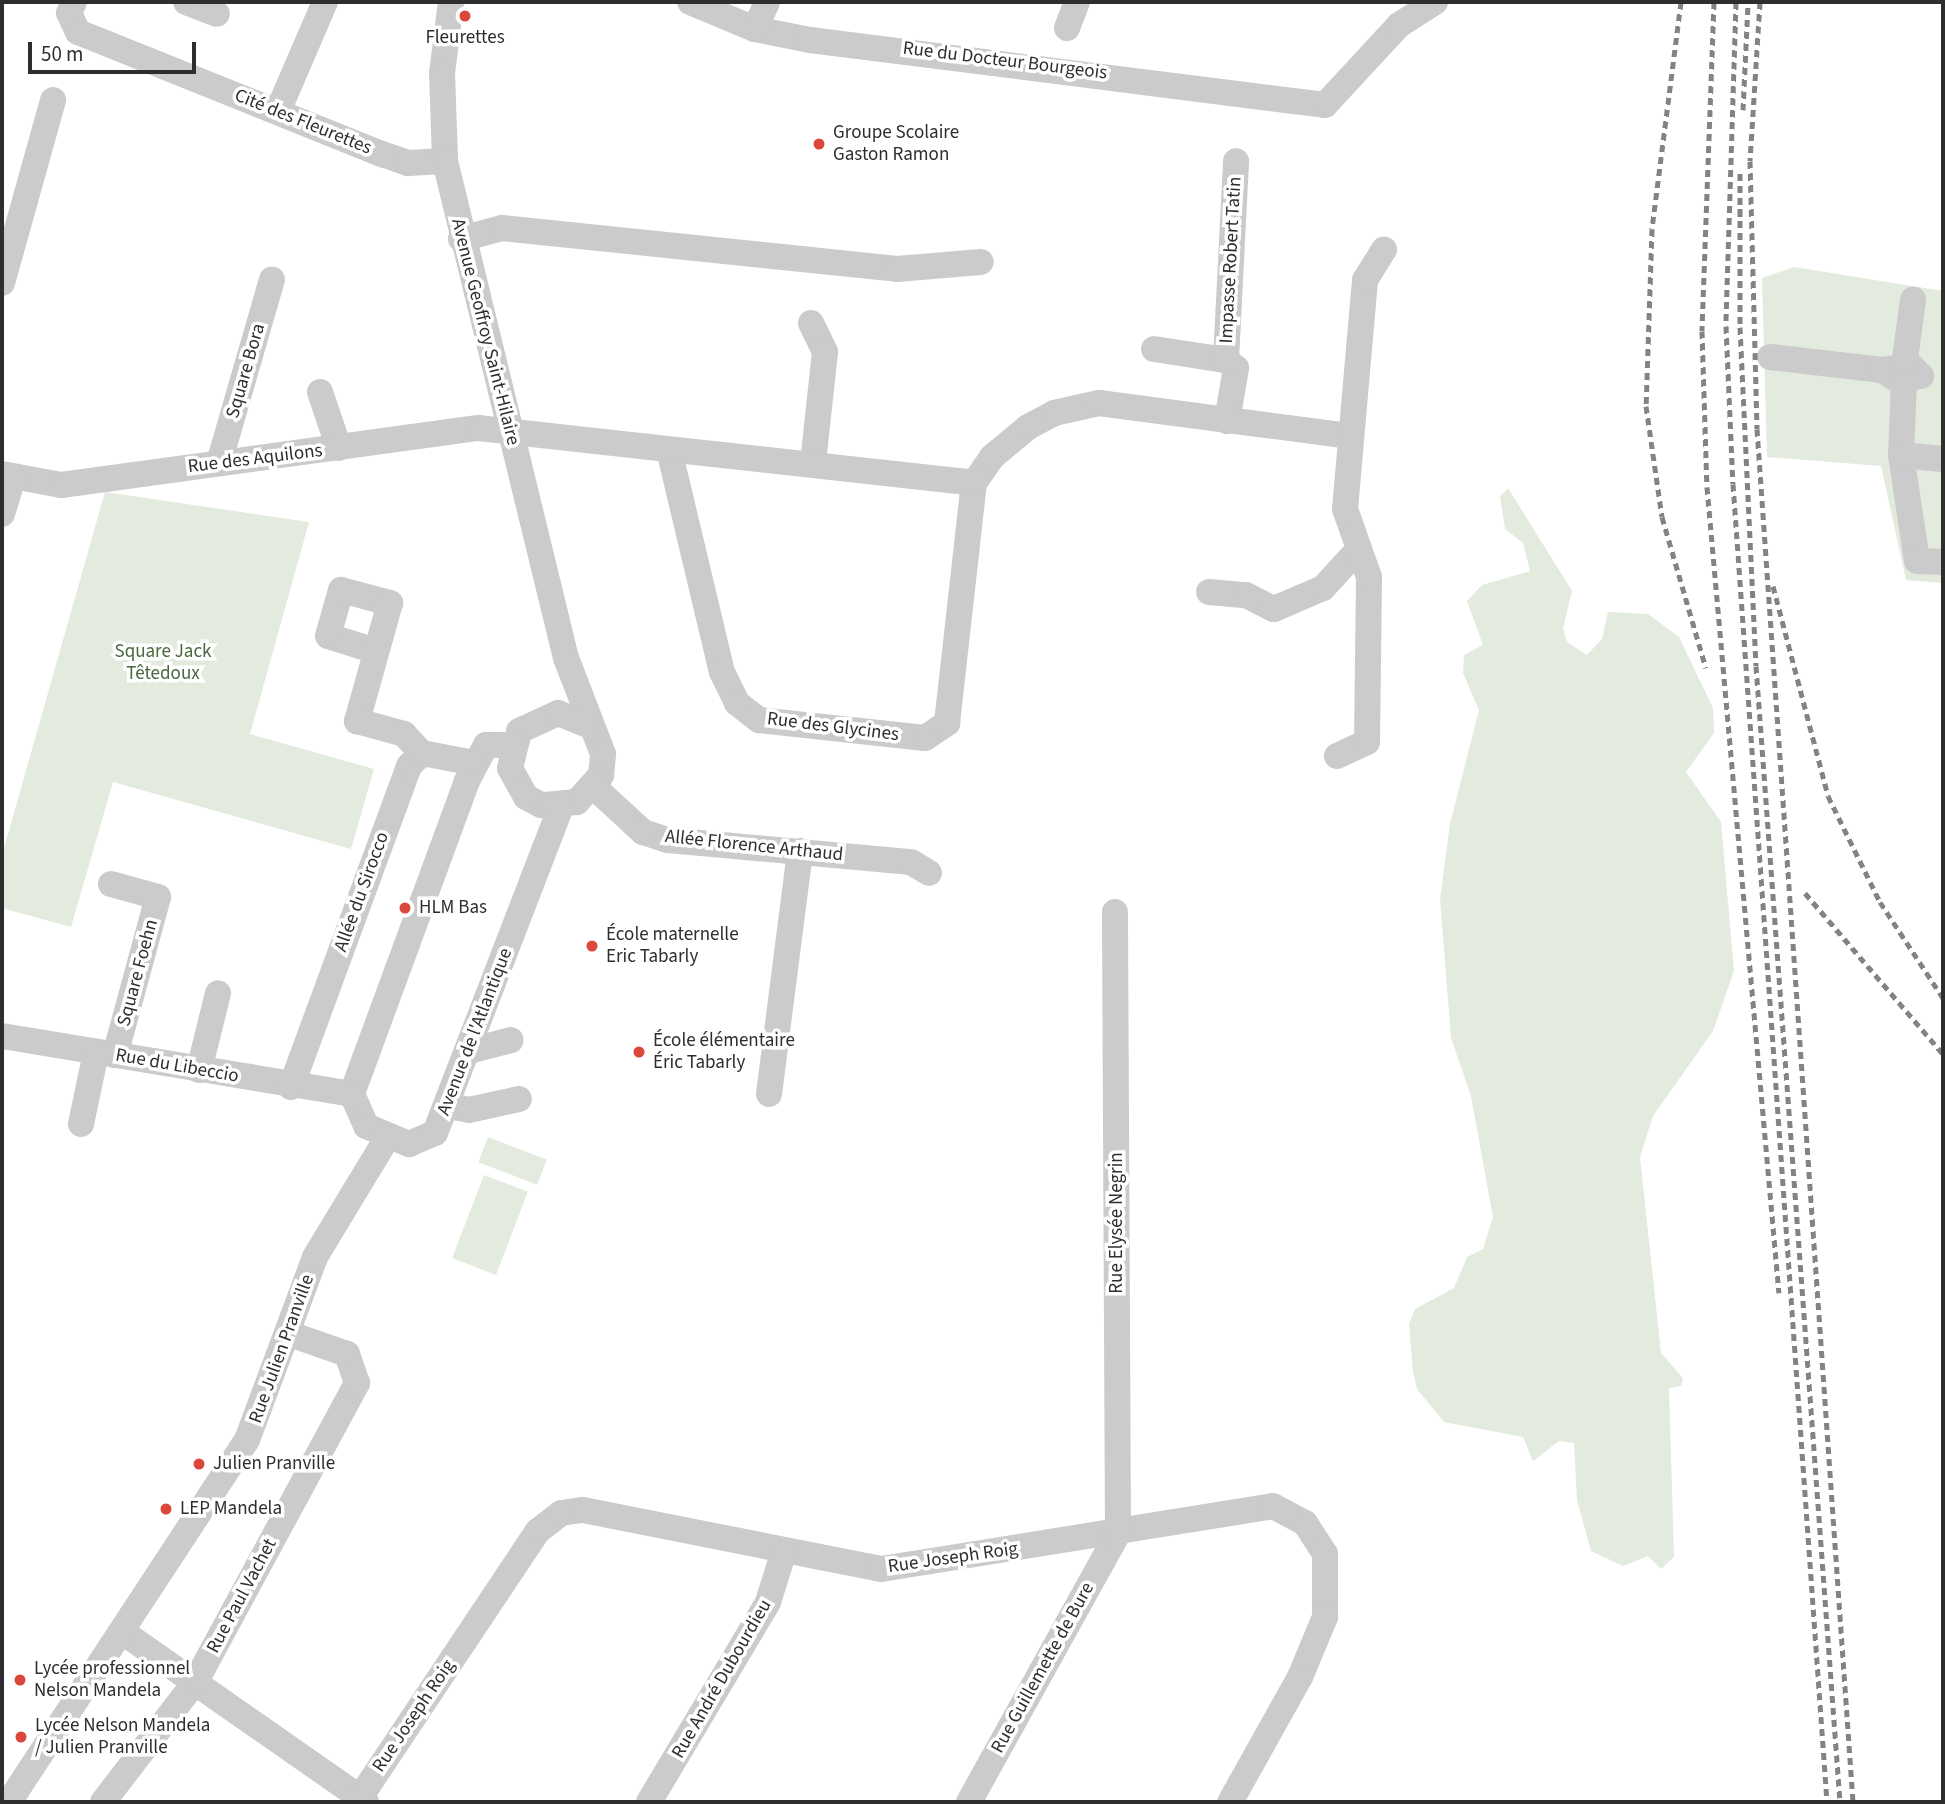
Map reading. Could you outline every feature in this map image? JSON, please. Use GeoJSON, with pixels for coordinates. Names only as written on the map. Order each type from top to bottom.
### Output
{"type":"FeatureCollection","features":[{"type":"Feature","properties":{"kind":"street","name":"Cité des Fleurettes"},"geometry":{"type":"LineString","coordinates":[[74,2],[69,13],[78,32],[408,163],[445,161]]}},
{"type":"Feature","properties":{"kind":"street"},"geometry":{"type":"LineString","coordinates":[[186,2],[217,14]]}},
{"type":"Feature","properties":{"kind":"street"},"geometry":{"type":"LineString","coordinates":[[278,111],[325,2]]}},
{"type":"Feature","properties":{"kind":"street","name":"Avenue Geoffroy Saint-Hilaire"},"geometry":{"type":"LineString","coordinates":[[451,2],[442,73],[445,161],[461,239],[566,658],[587,725],[603,754],[594,787]]}},
{"type":"Feature","properties":{"kind":"street","name":"Rue du Docteur Bourgeois"},"geometry":{"type":"LineString","coordinates":[[690,2],[755,29],[1325,105],[1399,25],[1436,2]]}},
{"type":"Feature","properties":{"kind":"street"},"geometry":{"type":"LineString","coordinates":[[755,29],[767,2]]}},
{"type":"Feature","properties":{"kind":"street"},"geometry":{"type":"LineString","coordinates":[[1067,28],[1077,2]]}},
{"type":"Feature","properties":{"kind":"street"},"geometry":{"type":"LineString","coordinates":[[2,283],[53,100]]}},
{"type":"Feature","properties":{"kind":"street","name":"Impasse Robert Tatin"},"geometry":{"type":"LineString","coordinates":[[1226,360],[1236,161]]}},
{"type":"Feature","properties":{"kind":"street"},"geometry":{"type":"LineString","coordinates":[[461,239],[502,228],[897,269],[981,261]]}},
{"type":"Feature","properties":{"kind":"street"},"geometry":{"type":"LineString","coordinates":[[1337,756],[1367,742],[1370,577],[1357,550],[1345,509],[1349,436],[1366,280],[1384,249]]}},
{"type":"Feature","properties":{"kind":"street","name":"Square Bora"},"geometry":{"type":"LineString","coordinates":[[219,463],[272,279]]}},
{"type":"Feature","properties":{"kind":"street"},"geometry":{"type":"LineString","coordinates":[[1913,300],[1911,374],[1901,455],[1917,561],[1943,562]]}},
{"type":"Feature","properties":{"kind":"street"},"geometry":{"type":"LineString","coordinates":[[811,323],[825,352],[813,461]]}},
{"type":"Feature","properties":{"kind":"street","name":"Impasse Robert Tatin"},"geometry":{"type":"LineString","coordinates":[[1154,349],[1226,360],[1236,368],[1227,421]]}},
{"type":"Feature","properties":{"kind":"street"},"geometry":{"type":"LineString","coordinates":[[1770,357],[1911,374]]}},
{"type":"Feature","properties":{"kind":"street"},"geometry":{"type":"LineString","coordinates":[[320,392],[339,448]]}},
{"type":"Feature","properties":{"kind":"street"},"geometry":{"type":"LineString","coordinates":[[509,431],[670,454],[813,461],[974,483],[992,457],[1054,412],[1099,403],[1349,436]]}},
{"type":"Feature","properties":{"kind":"street","name":"Rue des Aquilons"},"geometry":{"type":"LineString","coordinates":[[7,476],[61,485],[478,428],[509,431]]}},
{"type":"Feature","properties":{"kind":"street","name":"Rue des Glycines"},"geometry":{"type":"LineString","coordinates":[[670,454],[722,672],[737,703],[759,720],[925,738],[947,723],[974,483]]}},
{"type":"Feature","properties":{"kind":"street"},"geometry":{"type":"LineString","coordinates":[[1901,455],[1943,460]]}},
{"type":"Feature","properties":{"kind":"street"},"geometry":{"type":"LineString","coordinates":[[2,514],[7,476]]}},
{"type":"Feature","properties":{"kind":"street"},"geometry":{"type":"LineString","coordinates":[[1209,592],[1246,595],[1274,609],[1323,588],[1357,550]]}},
{"type":"Feature","properties":{"kind":"street"},"geometry":{"type":"LineString","coordinates":[[376,651],[357,721],[404,734],[422,753],[474,763]]}},
{"type":"Feature","properties":{"kind":"street"},"geometry":{"type":"LineString","coordinates":[[566,658],[545,714],[519,731],[512,745],[516,784],[541,805],[562,807],[594,787]]}},
{"type":"Feature","properties":{"kind":"street"},"geometry":{"type":"LineString","coordinates":[[545,714],[573,716],[587,725]]}},
{"type":"Feature","properties":{"kind":"street"},"geometry":{"type":"LineString","coordinates":[[387,1138],[366,1126],[352,1094],[474,763],[486,745],[512,745]]}},
{"type":"Feature","properties":{"kind":"street","name":"Allée du Sirocco"},"geometry":{"type":"LineString","coordinates":[[291,1087],[409,766],[422,753]]}},
{"type":"Feature","properties":{"kind":"street","name":"Allée Florence Arthaud"},"geometry":{"type":"LineString","coordinates":[[594,787],[643,832],[911,862],[929,873]]}},
{"type":"Feature","properties":{"kind":"street","name":"Avenue de l'Atlantique"},"geometry":{"type":"LineString","coordinates":[[387,1138],[409,1144],[435,1133],[449,1106],[562,807]]}},
{"type":"Feature","properties":{"kind":"street"},"geometry":{"type":"LineString","coordinates":[[769,1094],[800,851]]}},
{"type":"Feature","properties":{"kind":"street","name":"Square Foehn"},"geometry":{"type":"LineString","coordinates":[[106,1054],[158,897],[111,884]]}},
{"type":"Feature","properties":{"kind":"street","name":"Rue Elysée Negrin"},"geometry":{"type":"LineString","coordinates":[[1115,912],[1118,1533]]}},
{"type":"Feature","properties":{"kind":"street"},"geometry":{"type":"LineString","coordinates":[[199,1070],[218,993]]}},
{"type":"Feature","properties":{"kind":"street","name":"Rue du Libeccio"},"geometry":{"type":"LineString","coordinates":[[2,1036],[291,1087],[352,1094]]}},
{"type":"Feature","properties":{"kind":"street"},"geometry":{"type":"LineString","coordinates":[[469,1051],[511,1041]]}},
{"type":"Feature","properties":{"kind":"street"},"geometry":{"type":"LineString","coordinates":[[81,1124],[106,1054]]}},
{"type":"Feature","properties":{"kind":"street"},"geometry":{"type":"LineString","coordinates":[[449,1106],[469,1110],[519,1099]]}},
{"type":"Feature","properties":{"kind":"street","name":"Rue Julien Pranville"},"geometry":{"type":"LineString","coordinates":[[9,1802],[124,1633],[247,1440],[290,1334],[315,1257],[387,1138]]}},
{"type":"Feature","properties":{"kind":"street","name":"Rue Paul Vachet"},"geometry":{"type":"LineString","coordinates":[[103,1802],[196,1681],[357,1383],[347,1354],[290,1334]]}},
{"type":"Feature","properties":{"kind":"street","name":"Rue Joseph Roig"},"geometry":{"type":"LineString","coordinates":[[361,1801],[538,1531],[561,1513],[583,1510],[881,1569],[1273,1506],[1305,1523],[1325,1554],[1325,1617],[1315,1647],[1230,1802]]}},
{"type":"Feature","properties":{"kind":"street","name":"Rue Guillemette de Bure"},"geometry":{"type":"LineString","coordinates":[[969,1802],[1118,1533]]}},
{"type":"Feature","properties":{"kind":"street","name":"Rue André Dubourdieu"},"geometry":{"type":"LineString","coordinates":[[649,1802],[768,1602],[784,1551]]}},
{"type":"Feature","properties":{"kind":"street"},"geometry":{"type":"LineString","coordinates":[[124,1633],[196,1681],[361,1801]]}},
{"type":"Feature","properties":{"kind":"green space"},"geometry":{"type":"Polygon","coordinates":[[[1794,267],[1943,291],[1943,583],[1906,580],[1881,466],[1767,457],[1762,278],[1794,267]]]}},
{"type":"Feature","properties":{"kind":"green space"},"geometry":{"type":"Polygon","coordinates":[[[1508,488],[1572,591],[1563,628],[1567,642],[1587,655],[1602,639],[1608,612],[1648,614],[1679,637],[1713,708],[1714,733],[1686,772],[1721,822],[1734,971],[1713,1031],[1653,1116],[1640,1157],[1661,1353],[1683,1378],[1681,1386],[1669,1388],[1674,1557],[1661,1569],[1648,1556],[1623,1566],[1591,1551],[1577,1500],[1574,1443],[1559,1441],[1533,1461],[1523,1437],[1444,1422],[1417,1389],[1413,1372],[1409,1324],[1415,1309],[1454,1288],[1467,1257],[1483,1249],[1493,1217],[1471,1096],[1451,1038],[1440,899],[1450,824],[1479,710],[1463,673],[1464,655],[1483,645],[1467,601],[1482,585],[1530,571],[1523,543],[1505,529],[1500,497],[1508,488]]]}},
{"type":"Feature","properties":{"kind":"green space","name":"Square Jack Têtedoux"},"geometry":{"type":"Polygon","coordinates":[[[105,492],[309,522],[250,734],[374,769],[351,849],[113,782],[71,927],[2,908],[2,855],[105,492]]]}},
{"type":"Feature","properties":{"kind":"green space"},"geometry":{"type":"Polygon","coordinates":[[[488,1137],[547,1160],[537,1185],[478,1162],[488,1137]]]}},
{"type":"Feature","properties":{"kind":"green space"},"geometry":{"type":"Polygon","coordinates":[[[484,1175],[528,1192],[496,1275],[452,1258],[484,1175]]]}},
{"type":"Feature","properties":{"kind":"railway"},"geometry":{"type":"LineString","coordinates":[[1681,2],[1652,229],[1646,406],[1662,517],[1706,668]]}},
{"type":"Feature","properties":{"kind":"railway"},"geometry":{"type":"LineString","coordinates":[[1714,2],[1702,331],[1707,487],[1779,1293]]}},
{"type":"Feature","properties":{"kind":"railway"},"geometry":{"type":"LineString","coordinates":[[1736,2],[1726,326],[1733,484],[1827,1802]]}},
{"type":"Feature","properties":{"kind":"railway"},"geometry":{"type":"LineString","coordinates":[[1743,110],[1748,2]]}},
{"type":"Feature","properties":{"kind":"railway"},"geometry":{"type":"LineString","coordinates":[[1760,2],[1750,161],[1757,429],[1853,1802]]}},
{"type":"Feature","properties":{"kind":"railway"},"geometry":{"type":"LineString","coordinates":[[1740,173],[1740,327],[1756,666],[1840,1802]]}},
{"type":"Feature","properties":{"kind":"railway"},"geometry":{"type":"LineString","coordinates":[[1773,586],[1828,796],[1880,902],[1943,998]]}},
{"type":"Feature","properties":{"kind":"railway"},"geometry":{"type":"LineString","coordinates":[[1805,893],[1943,1054]]}},
{"type":"Feature","properties":{"kind":"place","name":"Fleurettes"},"geometry":{"type":"Point","coordinates":[465,16]}},
{"type":"Feature","properties":{"kind":"place","name":"Groupe Scolaire Gaston Ramon"},"geometry":{"type":"Point","coordinates":[819,144]}},
{"type":"Feature","properties":{"kind":"place","name":"HLM Bas"},"geometry":{"type":"Point","coordinates":[405,908]}},
{"type":"Feature","properties":{"kind":"place","name":"École maternelle Eric Tabarly"},"geometry":{"type":"Point","coordinates":[592,946]}},
{"type":"Feature","properties":{"kind":"place","name":"École élémentaire Éric Tabarly"},"geometry":{"type":"Point","coordinates":[639,1052]}},
{"type":"Feature","properties":{"kind":"place","name":"Julien Pranville"},"geometry":{"type":"Point","coordinates":[199,1464]}},
{"type":"Feature","properties":{"kind":"place","name":"LEP Mandela"},"geometry":{"type":"Point","coordinates":[166,1509]}},
{"type":"Feature","properties":{"kind":"place","name":"Lycée professionnel Nelson Mandela"},"geometry":{"type":"Point","coordinates":[20,1680]}},
{"type":"Feature","properties":{"kind":"place","name":"Lycée Nelson Mandela / Julien Pranville"},"geometry":{"type":"Point","coordinates":[21,1737]}}]}
